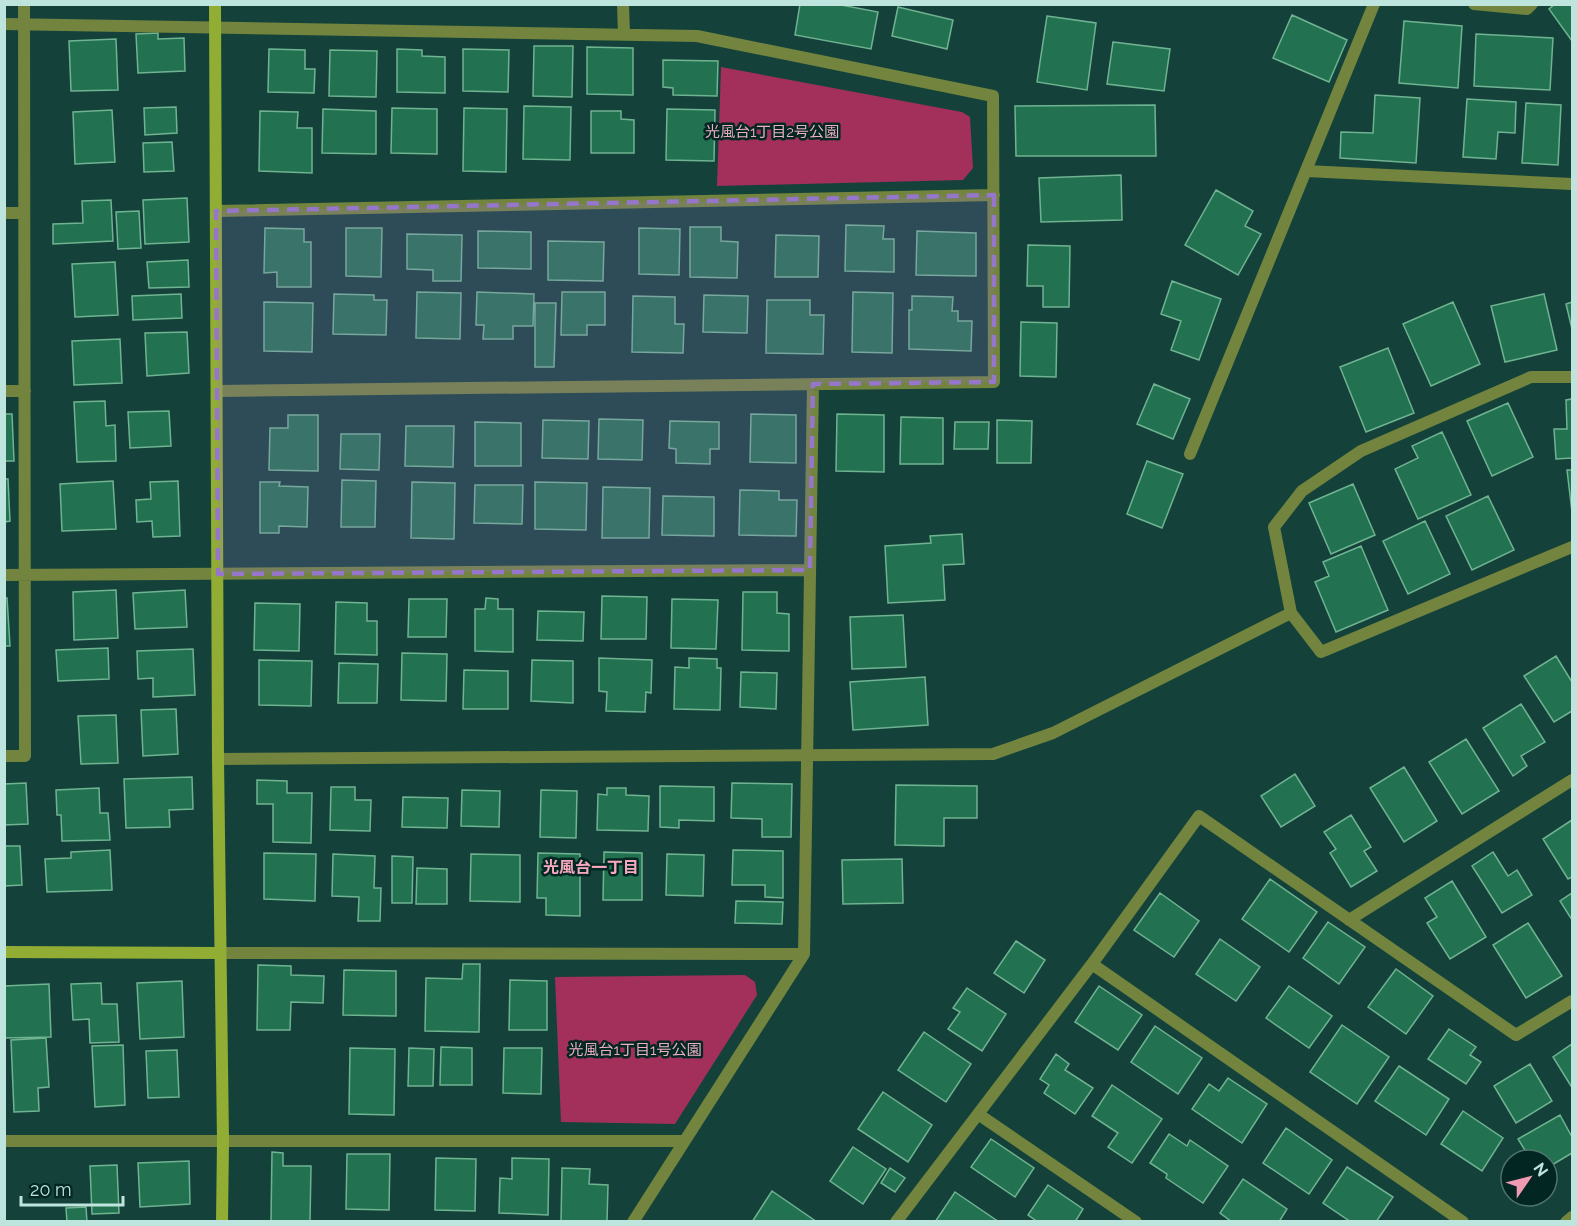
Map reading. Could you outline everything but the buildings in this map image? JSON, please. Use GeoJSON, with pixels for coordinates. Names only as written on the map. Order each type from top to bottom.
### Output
{"type":"FeatureCollection","features":[{"type":"Feature","properties":{"kind":"street"},"geometry":{"type":"LineString","coordinates":[[4,756],[25,756],[24,4]]}},
{"type":"Feature","properties":{"kind":"street"},"geometry":{"type":"LineString","coordinates":[[215,4],[222,1221]]}},
{"type":"Feature","properties":{"kind":"street"},"geometry":{"type":"LineString","coordinates":[[623,4],[624,34]]}},
{"type":"Feature","properties":{"kind":"street"},"geometry":{"type":"LineString","coordinates":[[1190,454],[1374,4]]}},
{"type":"Feature","properties":{"kind":"street"},"geometry":{"type":"LineString","coordinates":[[1474,4],[1527,9],[1532,4]]}},
{"type":"Feature","properties":{"kind":"street"},"geometry":{"type":"LineString","coordinates":[[4,24],[697,36],[993,96],[994,382],[217,391]]}},
{"type":"Feature","properties":{"kind":"street"},"geometry":{"type":"LineString","coordinates":[[1306,171],[1572,184]]}},
{"type":"Feature","properties":{"kind":"street"},"geometry":{"type":"LineString","coordinates":[[216,211],[994,195]]}},
{"type":"Feature","properties":{"kind":"street"},"geometry":{"type":"LineString","coordinates":[[4,213],[24,213]]}},
{"type":"Feature","properties":{"kind":"street"},"geometry":{"type":"LineString","coordinates":[[1572,377],[1532,377],[1361,451],[1302,491],[1274,527],[1291,613],[1321,652],[1572,547]]}},
{"type":"Feature","properties":{"kind":"street"},"geometry":{"type":"LineString","coordinates":[[633,1221],[804,954],[813,384]]}},
{"type":"Feature","properties":{"kind":"street"},"geometry":{"type":"LineString","coordinates":[[4,391],[25,391]]}},
{"type":"Feature","properties":{"kind":"street"},"geometry":{"type":"LineString","coordinates":[[4,575],[810,570]]}},
{"type":"Feature","properties":{"kind":"street"},"geometry":{"type":"LineString","coordinates":[[218,759],[993,754],[1053,734],[1291,613]]}},
{"type":"Feature","properties":{"kind":"street"},"geometry":{"type":"LineString","coordinates":[[1349,920],[1572,780]]}},
{"type":"Feature","properties":{"kind":"street"},"geometry":{"type":"LineString","coordinates":[[896,1221],[1092,964],[1199,816],[1516,1035],[1572,1001]]}},
{"type":"Feature","properties":{"kind":"street"},"geometry":{"type":"LineString","coordinates":[[4,952],[804,954]]}},
{"type":"Feature","properties":{"kind":"street"},"geometry":{"type":"LineString","coordinates":[[1092,964],[1463,1221]]}},
{"type":"Feature","properties":{"kind":"street"},"geometry":{"type":"LineString","coordinates":[[978,1114],[1136,1221]]}},
{"type":"Feature","properties":{"kind":"street"},"geometry":{"type":"LineString","coordinates":[[4,1141],[684,1141]]}},
{"type":"Feature","properties":{"kind":"street"},"geometry":{"type":"LineString","coordinates":[[1566,1221],[1572,1218]]}},
{"type":"Feature","properties":{"kind":"highlighted area"},"geometry":{"type":"Polygon","coordinates":[[[994,195],[994,382],[813,384],[810,570],[218,574],[216,211],[994,195]]]}},
{"type":"Feature","properties":{"kind":"green space","name":"光風台1丁目2号公園"},"geometry":{"type":"Polygon","coordinates":[[[721,67],[962,112],[970,117],[973,168],[963,180],[717,186],[721,67]]]}},
{"type":"Feature","properties":{"kind":"green space","name":"光風台1丁目1号公園"},"geometry":{"type":"Polygon","coordinates":[[[745,975],[755,982],[757,995],[675,1124],[561,1122],[555,977],[745,975]]]}},
{"type":"Feature","properties":{"kind":"district","name":"光風台一丁目"},"geometry":{"type":"Point","coordinates":[591,867]}}]}
